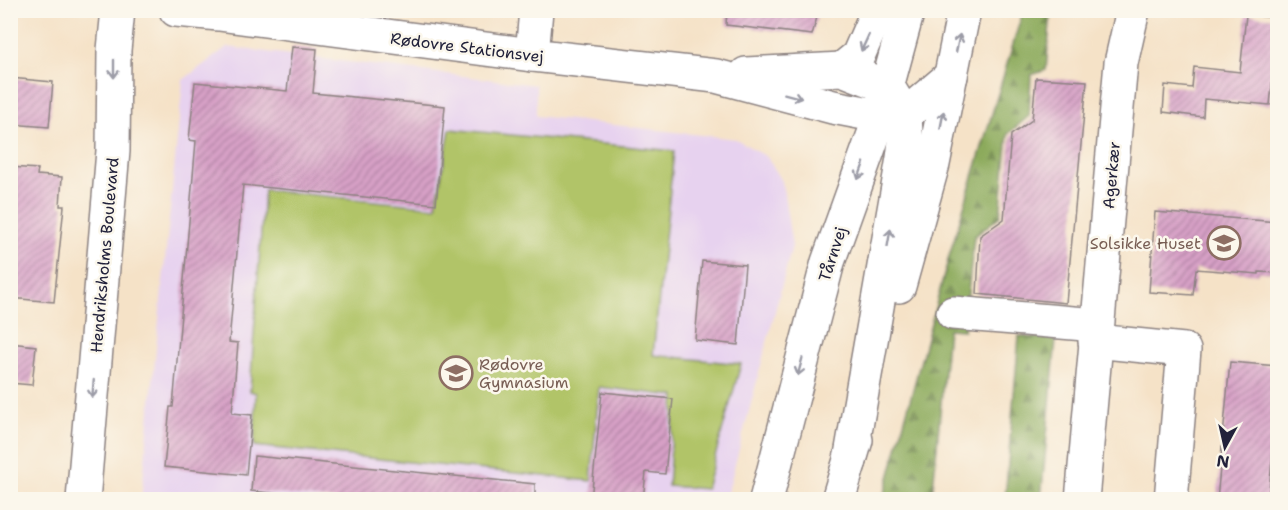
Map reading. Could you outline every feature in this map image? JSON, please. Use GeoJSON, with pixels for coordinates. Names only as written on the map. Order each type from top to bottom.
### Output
{"type":"FeatureCollection","features":[{"type":"Feature","properties":{"kind":"street","name":"Hendriksholms Boulevard"},"geometry":{"type":"LineString","coordinates":[[83,500],[113,151],[114,50],[118,10]]}},
{"type":"Feature","properties":{"kind":"street","name":"Rødovre Stationsvej"},"geometry":{"type":"LineString","coordinates":[[176,10],[213,12],[532,56],[716,76],[833,107],[891,106]]}},
{"type":"Feature","properties":{"kind":"street"},"geometry":{"type":"LineString","coordinates":[[532,56],[536,10]]}},
{"type":"Feature","properties":{"kind":"street"},"geometry":{"type":"LineString","coordinates":[[850,461],[906,134],[891,106],[842,69],[858,56],[878,10]]}},
{"type":"Feature","properties":{"kind":"street","name":"Tårnvej"},"geometry":{"type":"LineString","coordinates":[[766,500],[826,271],[891,106],[908,10]]}},
{"type":"Feature","properties":{"kind":"street"},"geometry":{"type":"LineString","coordinates":[[838,500],[933,164],[964,10]]}},
{"type":"Feature","properties":{"kind":"street","name":"Agerkær"},"geometry":{"type":"LineString","coordinates":[[1082,500],[1121,63],[1133,10]]}},
{"type":"Feature","properties":{"kind":"street","name":"Rødovre Stationsvej"},"geometry":{"type":"LineString","coordinates":[[716,76],[842,69]]}},
{"type":"Feature","properties":{"kind":"street"},"geometry":{"type":"LineString","coordinates":[[891,106],[951,76]]}},
{"type":"Feature","properties":{"kind":"street"},"geometry":{"type":"LineString","coordinates":[[953,313],[1096,333],[1184,350],[1171,500]]}},
{"type":"Feature","properties":{"kind":"shaded area","name":"Rødovre Gymnasium"},"geometry":{"type":"Polygon","coordinates":[[[227,47],[536,85],[536,116],[736,139],[767,157],[782,181],[792,246],[726,499],[141,500],[183,80],[227,47]]]}},
{"type":"Feature","properties":{"kind":"green space"},"geometry":{"type":"Polygon","coordinates":[[[1023,11],[1053,11],[1046,70],[1031,75],[1029,116],[1008,134],[1000,216],[974,237],[964,330],[948,329],[932,499],[883,500],[950,253],[1023,11]]]}},
{"type":"Feature","properties":{"kind":"green space"},"geometry":{"type":"Polygon","coordinates":[[[450,129],[674,151],[653,355],[741,364],[706,489],[668,486],[675,396],[599,387],[591,481],[254,446],[256,393],[250,391],[264,190],[436,207],[450,129]]]}},
{"type":"Feature","properties":{"kind":"green space"},"geometry":{"type":"Polygon","coordinates":[[[1019,336],[1056,340],[1041,499],[1005,499],[1019,336]]]}},
{"type":"Feature","properties":{"kind":"building"},"geometry":{"type":"Polygon","coordinates":[[[727,10],[819,10],[812,35],[726,25],[727,10]]]}},
{"type":"Feature","properties":{"kind":"building"},"geometry":{"type":"Polygon","coordinates":[[[1246,15],[1278,18],[1278,66],[1274,65],[1270,105],[1204,99],[1203,117],[1163,112],[1165,85],[1192,88],[1194,67],[1240,72],[1246,15]]]}},
{"type":"Feature","properties":{"kind":"building"},"geometry":{"type":"Polygon","coordinates":[[[292,47],[317,49],[313,93],[445,106],[436,204],[243,185],[229,342],[238,343],[232,413],[252,415],[246,475],[164,467],[170,407],[173,407],[196,141],[189,140],[195,82],[287,91],[292,47]]]}},
{"type":"Feature","properties":{"kind":"building"},"geometry":{"type":"Polygon","coordinates":[[[10,78],[53,82],[49,127],[10,124],[10,78]]]}},
{"type":"Feature","properties":{"kind":"building"},"geometry":{"type":"Polygon","coordinates":[[[1036,78],[1087,81],[1066,303],[977,294],[980,236],[1004,219],[1011,135],[1032,120],[1036,78]]]}},
{"type":"Feature","properties":{"kind":"building"},"geometry":{"type":"Polygon","coordinates":[[[10,167],[38,169],[37,175],[62,177],[60,206],[64,206],[54,302],[10,298],[10,167]]]}},
{"type":"Feature","properties":{"kind":"building"},"geometry":{"type":"Polygon","coordinates":[[[1155,212],[1278,222],[1278,273],[1259,272],[1259,274],[1196,269],[1193,295],[1149,292],[1155,212]]]}},
{"type":"Feature","properties":{"kind":"building"},"geometry":{"type":"Polygon","coordinates":[[[702,261],[745,265],[738,345],[695,340],[702,261]]]}},
{"type":"Feature","properties":{"kind":"building"},"geometry":{"type":"Polygon","coordinates":[[[10,343],[36,346],[32,385],[10,383],[10,343]]]}},
{"type":"Feature","properties":{"kind":"building"},"geometry":{"type":"Polygon","coordinates":[[[1230,362],[1278,366],[1278,403],[1268,500],[1217,500],[1230,362]]]}},
{"type":"Feature","properties":{"kind":"building"},"geometry":{"type":"Polygon","coordinates":[[[602,392],[673,399],[665,474],[646,472],[643,500],[591,500],[602,392]]]}},
{"type":"Feature","properties":{"kind":"building"},"geometry":{"type":"Polygon","coordinates":[[[254,456],[535,484],[535,500],[336,500],[251,491],[254,456]]]}},
{"type":"Feature","properties":{"kind":"place","name":"Solsikke Huset"},"geometry":{"type":"Point","coordinates":[1224,243]}},
{"type":"Feature","properties":{"kind":"place","name":"Rødovre Gymnasium"},"geometry":{"type":"Point","coordinates":[456,373]}}]}
